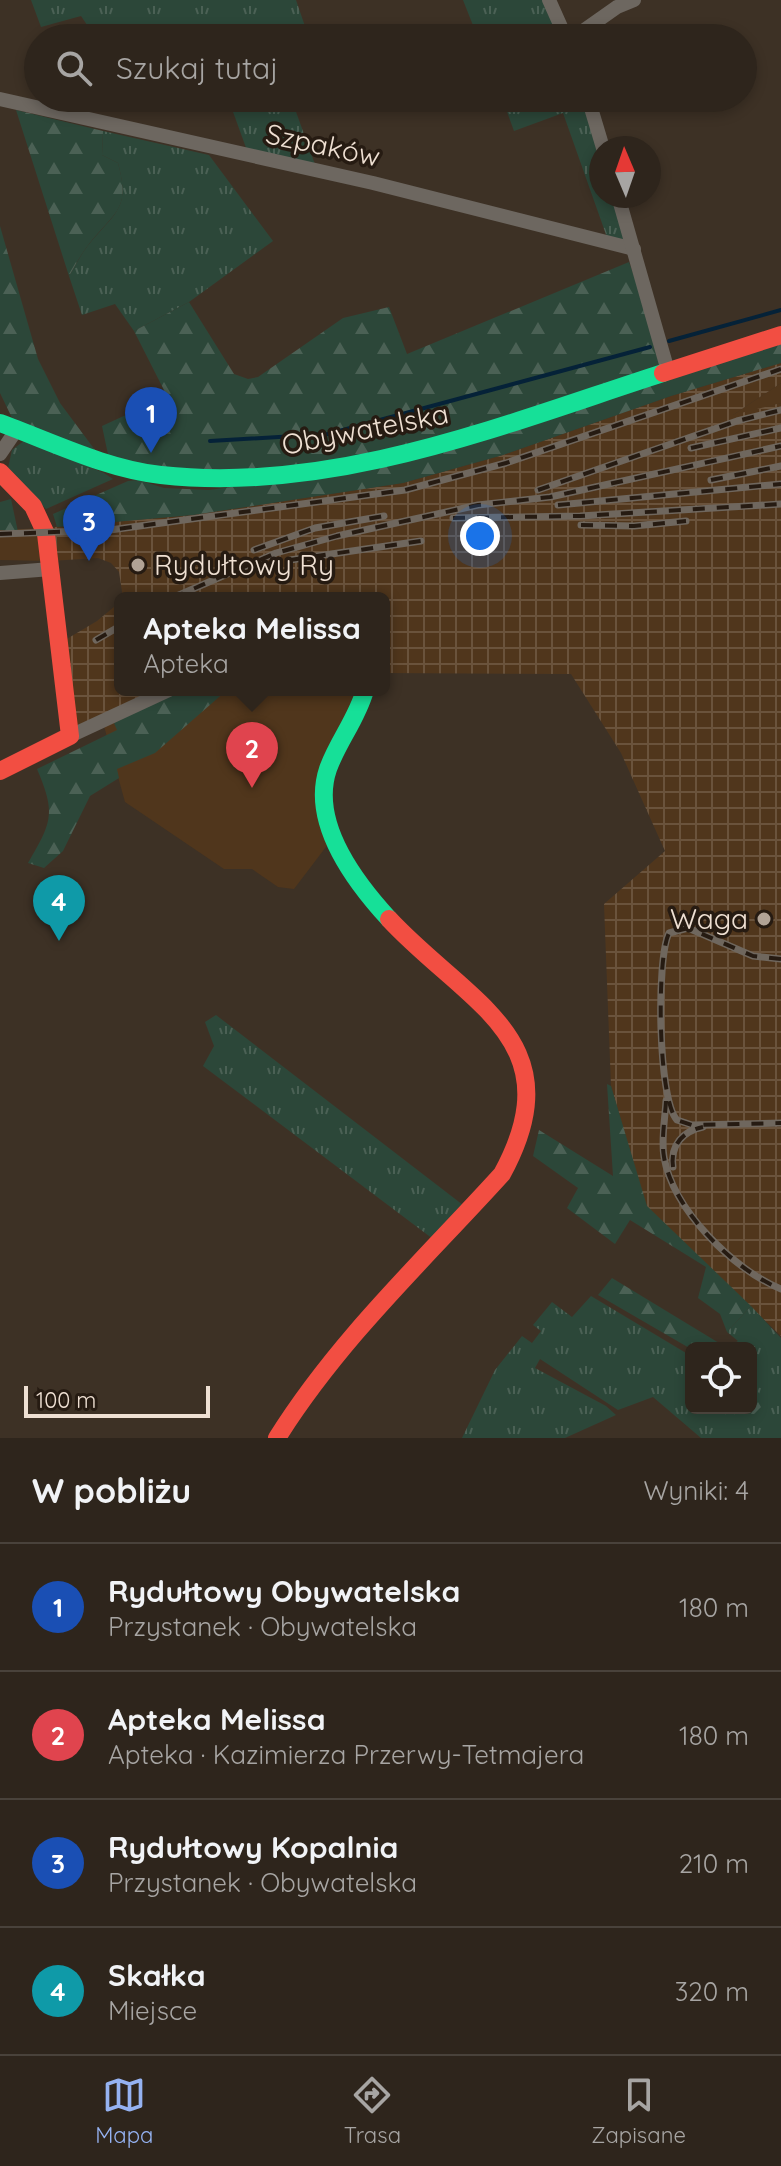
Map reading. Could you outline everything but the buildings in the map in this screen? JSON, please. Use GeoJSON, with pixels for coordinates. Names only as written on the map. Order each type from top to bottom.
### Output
{"type":"FeatureCollection","features":[{"type":"Feature","properties":{"kind":"street"},"geometry":{"type":"LineString","coordinates":[[549,0],[560,24]]}},
{"type":"Feature","properties":{"kind":"street"},"geometry":{"type":"LineString","coordinates":[[593,24],[617,7],[634,0]]}},
{"type":"Feature","properties":{"kind":"street","name":"Szpaków"},"geometry":{"type":"LineString","coordinates":[[0,99],[24,104]]}},
{"type":"Feature","properties":{"kind":"street","name":"Szpaków"},"geometry":{"type":"LineString","coordinates":[[58,112],[373,183],[634,249]]}},
{"type":"Feature","properties":{"kind":"street"},"geometry":{"type":"LineString","coordinates":[[592,112],[599,136]]}},
{"type":"Feature","properties":{"kind":"street"},"geometry":{"type":"LineString","coordinates":[[622,208],[668,371]]}},
{"type":"Feature","properties":{"kind":"street","name":"Obywatelska"},"geometry":{"type":"LineString","coordinates":[[8,426],[128,469],[181,478],[222,479],[404,456],[528,419],[781,335]]}},
{"type":"Feature","properties":{"kind":"street"},"geometry":{"type":"LineString","coordinates":[[0,454],[8,426]]}},
{"type":"Feature","properties":{"kind":"street"},"geometry":{"type":"LineString","coordinates":[[0,472],[39,514],[51,569],[70,736]]}},
{"type":"Feature","properties":{"kind":"street"},"geometry":{"type":"LineString","coordinates":[[0,573],[51,569]]}},
{"type":"Feature","properties":{"kind":"street"},"geometry":{"type":"LineString","coordinates":[[0,771],[156,696]]}},
{"type":"Feature","properties":{"kind":"street"},"geometry":{"type":"LineString","coordinates":[[277,1438],[320,1372],[356,1329],[502,1174],[517,1147],[525,1119],[526,1074],[508,1033],[382,913],[358,880],[336,837],[325,800],[324,776],[364,696]]}},
{"type":"Feature","properties":{"kind":"shaded area"},"geometry":{"type":"Polygon","coordinates":[[[781,363],[781,383],[733,415],[781,403],[781,1336],[646,1206],[611,1086],[604,904],[665,851],[621,753],[571,674],[390,673],[390,592],[122,592],[119,572],[111,563],[98,558],[50,561],[44,528],[193,515],[403,483],[503,455],[671,396],[781,363]]]}},
{"type":"Feature","properties":{"kind":"shaded area"},"geometry":{"type":"Polygon","coordinates":[[[781,383],[781,403],[730,417],[781,383]]]}},
{"type":"Feature","properties":{"kind":"shaded area"},"geometry":{"type":"Polygon","coordinates":[[[44,528],[50,561],[0,560],[0,530],[44,528]]]}},
{"type":"Feature","properties":{"kind":"shaded area"},"geometry":{"type":"Polygon","coordinates":[[[114,607],[114,696],[156,696],[70,736],[60,643],[114,607]]]}},
{"type":"Feature","properties":{"kind":"shaded area"},"geometry":{"type":"Polygon","coordinates":[[[158,696],[362,696],[325,770],[332,839],[294,889],[278,887],[252,869],[224,869],[125,802],[104,726],[158,696]]]}},
{"type":"Feature","properties":{"kind":"green space"},"geometry":{"type":"Polygon","coordinates":[[[31,0],[296,0],[304,24],[86,24],[81,16],[40,24],[31,0]]]}},
{"type":"Feature","properties":{"kind":"green space"},"geometry":{"type":"Polygon","coordinates":[[[463,0],[549,0],[560,24],[472,24],[463,0]]]}},
{"type":"Feature","properties":{"kind":"green space"},"geometry":{"type":"Polygon","coordinates":[[[16,110],[103,131],[102,155],[118,163],[123,191],[118,209],[86,248],[69,276],[16,110]]]}},
{"type":"Feature","properties":{"kind":"green space"},"geometry":{"type":"Polygon","coordinates":[[[233,112],[296,112],[317,170],[249,156],[233,112]]]}},
{"type":"Feature","properties":{"kind":"green space"},"geometry":{"type":"Polygon","coordinates":[[[507,112],[592,112],[598,136],[589,136],[589,186],[563,113],[514,131],[507,112]]]}},
{"type":"Feature","properties":{"kind":"green space"},"geometry":{"type":"Polygon","coordinates":[[[103,131],[209,155],[273,241],[189,302],[134,331],[115,304],[82,315],[69,276],[122,200],[118,163],[102,155],[103,131]]]}},
{"type":"Feature","properties":{"kind":"green space"},"geometry":{"type":"Polygon","coordinates":[[[597,208],[622,208],[634,249],[609,243],[597,208]]]}},
{"type":"Feature","properties":{"kind":"green space"},"geometry":{"type":"Polygon","coordinates":[[[0,226],[38,359],[60,403],[95,450],[14,422],[0,393],[0,226]]]}},
{"type":"Feature","properties":{"kind":"green space"},"geometry":{"type":"Polygon","coordinates":[[[629,262],[668,371],[474,436],[222,479],[110,464],[102,426],[167,396],[134,331],[189,302],[234,374],[248,379],[258,377],[343,318],[389,307],[407,354],[629,262]]]}},
{"type":"Feature","properties":{"kind":"green space"},"geometry":{"type":"Polygon","coordinates":[[[781,340],[781,363],[671,396],[503,455],[403,483],[193,515],[57,527],[53,514],[128,481],[138,480],[164,488],[209,490],[344,471],[781,340]]]}},
{"type":"Feature","properties":{"kind":"green space"},"geometry":{"type":"Polygon","coordinates":[[[25,440],[113,479],[46,509],[8,468],[12,450],[25,440]]]}},
{"type":"Feature","properties":{"kind":"green space"},"geometry":{"type":"Polygon","coordinates":[[[11,499],[18,532],[0,530],[0,502],[11,499]]]}},
{"type":"Feature","properties":{"kind":"green space"},"geometry":{"type":"Polygon","coordinates":[[[169,696],[220,696],[155,753],[117,769],[119,778],[90,796],[63,851],[44,868],[28,863],[49,817],[47,796],[37,769],[117,730],[114,723],[169,696]]]}},
{"type":"Feature","properties":{"kind":"green space"},"geometry":{"type":"Polygon","coordinates":[[[216,1015],[463,1205],[433,1239],[203,1066],[214,1046],[205,1022],[216,1015]]]}},
{"type":"Feature","properties":{"kind":"green space"},"geometry":{"type":"Polygon","coordinates":[[[607,1084],[611,1086],[647,1206],[751,1306],[727,1332],[720,1314],[698,1298],[706,1267],[630,1220],[615,1244],[567,1208],[578,1188],[533,1156],[539,1130],[613,1176],[607,1084]]]}},
{"type":"Feature","properties":{"kind":"green space"},"geometry":{"type":"Polygon","coordinates":[[[612,1278],[717,1342],[685,1342],[685,1346],[598,1295],[612,1278]]]}},
{"type":"Feature","properties":{"kind":"green space"},"geometry":{"type":"Polygon","coordinates":[[[591,1296],[685,1352],[685,1414],[757,1414],[757,1342],[736,1342],[727,1332],[751,1306],[781,1338],[781,1438],[701,1438],[653,1397],[618,1410],[540,1359],[535,1368],[606,1406],[616,1415],[565,1438],[462,1438],[495,1370],[522,1336],[532,1343],[541,1331],[533,1325],[552,1302],[572,1317],[591,1296]]]}},
{"type":"Feature","properties":{"kind":"green space"},"geometry":{"type":"Polygon","coordinates":[[[757,1391],[766,1402],[757,1411],[757,1391]]]}},
{"type":"Feature","properties":{"kind":"waterway"},"geometry":{"type":"LineString","coordinates":[[669,341],[781,310]]}},
{"type":"Feature","properties":{"kind":"waterway"},"geometry":{"type":"LineString","coordinates":[[210,441],[328,434],[650,347]]}},
{"type":"Feature","properties":{"kind":"railway"},"geometry":{"type":"LineString","coordinates":[[0,534],[110,530],[405,490],[506,463],[781,369]]}},
{"type":"Feature","properties":{"kind":"railway"},"geometry":{"type":"LineString","coordinates":[[538,490],[737,421],[781,410]]}},
{"type":"Feature","properties":{"kind":"railway"},"geometry":{"type":"LineString","coordinates":[[691,448],[781,428]]}},
{"type":"Feature","properties":{"kind":"railway"},"geometry":{"type":"LineString","coordinates":[[186,592],[276,553],[337,536],[478,505],[550,497],[781,446]]}},
{"type":"Feature","properties":{"kind":"railway"},"geometry":{"type":"LineString","coordinates":[[711,480],[781,466]]}},
{"type":"Feature","properties":{"kind":"railway"},"geometry":{"type":"LineString","coordinates":[[558,505],[781,484]]}},
{"type":"Feature","properties":{"kind":"railway"},"geometry":{"type":"LineString","coordinates":[[453,518],[580,516],[781,504]]}},
{"type":"Feature","properties":{"kind":"railway"},"geometry":{"type":"LineString","coordinates":[[254,550],[315,528],[384,516]]}},
{"type":"Feature","properties":{"kind":"railway"},"geometry":{"type":"LineString","coordinates":[[581,525],[634,526],[686,521]]}},
{"type":"Feature","properties":{"kind":"railway"},"geometry":{"type":"LineString","coordinates":[[290,560],[421,541]]}},
{"type":"Feature","properties":{"kind":"railway"},"geometry":{"type":"LineString","coordinates":[[96,640],[114,630]]}},
{"type":"Feature","properties":{"kind":"railway"},"geometry":{"type":"LineString","coordinates":[[781,959],[753,956],[688,928],[669,933],[662,970],[661,998],[666,1086],[677,1120],[692,1125],[781,1123]]}},
{"type":"Feature","properties":{"kind":"railway"},"geometry":{"type":"LineString","coordinates":[[666,1101],[664,1157],[679,1197],[708,1236],[726,1253],[744,1268],[781,1289]]}},
{"type":"Feature","properties":{"kind":"railway"},"geometry":{"type":"LineString","coordinates":[[673,1167],[679,1140],[703,1127]]}},
{"type":"Feature","properties":{"kind":"traffic: fast"},"geometry":{"type":"LineString","coordinates":[[0,423],[79,454],[140,472],[226,478],[290,474],[353,465],[416,451],[663,373]]}},
{"type":"Feature","properties":{"kind":"traffic: fast"},"geometry":{"type":"LineString","coordinates":[[363,696],[328,769],[324,789],[325,810],[330,830],[350,869],[389,919]]}},
{"type":"Feature","properties":{"kind":"traffic: jam"},"geometry":{"type":"LineString","coordinates":[[663,373],[781,335]]}},
{"type":"Feature","properties":{"kind":"traffic: jam"},"geometry":{"type":"LineString","coordinates":[[0,472],[33,506],[46,534],[70,736],[0,771]]}},
{"type":"Feature","properties":{"kind":"traffic: jam"},"geometry":{"type":"LineString","coordinates":[[277,1438],[327,1367],[355,1334],[502,1174],[521,1128],[526,1090],[519,1057],[502,1028],[479,1002],[389,919]]}},
{"type":"Feature","properties":{"kind":"place","name":"Rydułtowy Obywatelska"},"geometry":{"type":"Point","coordinates":[151,453]}},
{"type":"Feature","properties":{"kind":"place","name":"Rydułtowy Kopalnia"},"geometry":{"type":"Point","coordinates":[89,561]}},
{"type":"Feature","properties":{"kind":"place","name":"Rydułtowy Ry"},"geometry":{"type":"Point","coordinates":[138,565]}},
{"type":"Feature","properties":{"kind":"place","name":"Apteka Melissa"},"geometry":{"type":"Point","coordinates":[252,788]}},
{"type":"Feature","properties":{"kind":"place","name":"Waga"},"geometry":{"type":"Point","coordinates":[764,919]}},
{"type":"Feature","properties":{"kind":"place","name":"Skałka"},"geometry":{"type":"Point","coordinates":[59,941]}}]}
